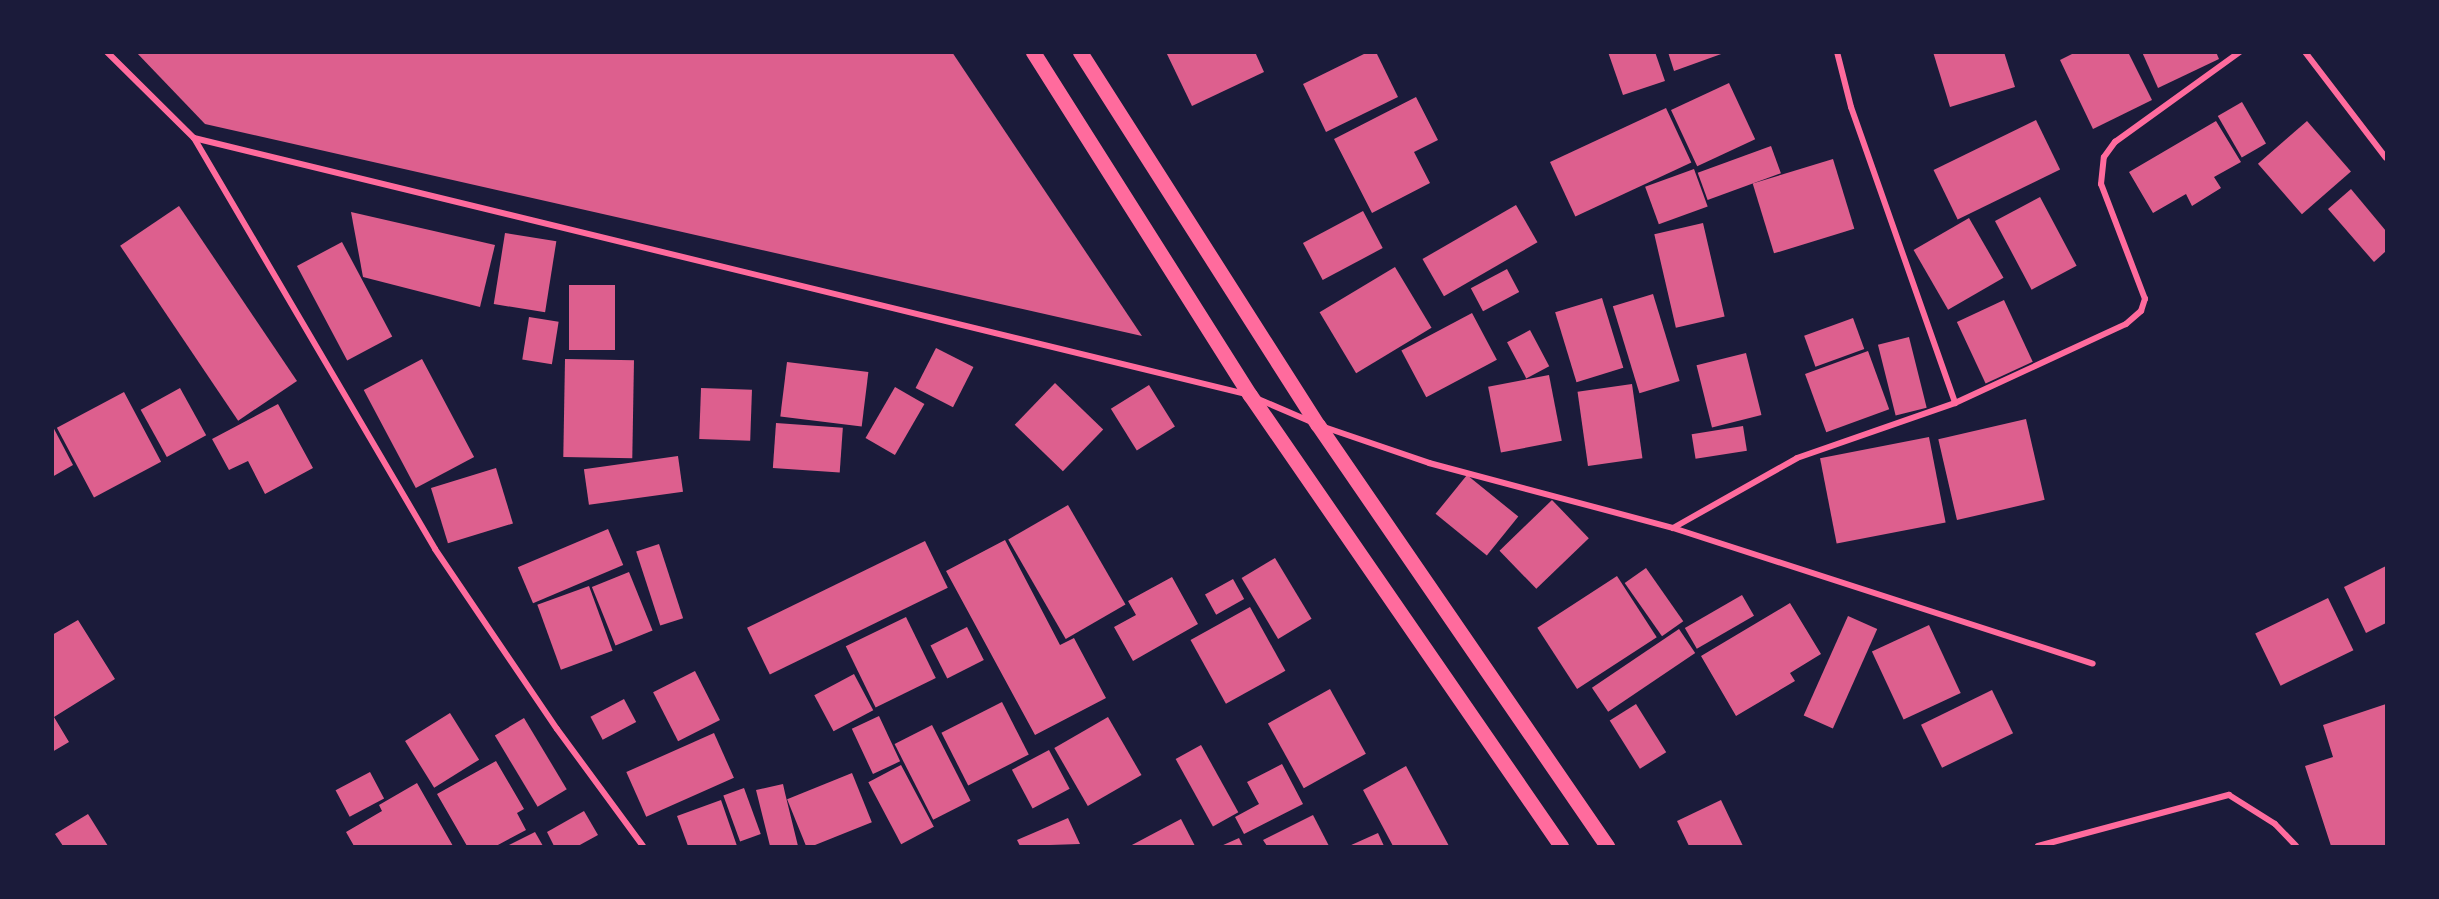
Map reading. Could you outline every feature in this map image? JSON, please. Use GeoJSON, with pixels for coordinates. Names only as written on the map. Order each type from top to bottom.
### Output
{"type":"FeatureCollection","features":[{"type":"Feature","properties":{"kind":"main road"},"geometry":{"type":"LineString","coordinates":[[1032,52],[1250,395],[1561,846]]}},
{"type":"Feature","properties":{"kind":"main road"},"geometry":{"type":"LineString","coordinates":[[1080,52],[1318,425],[1607,846]]}},
{"type":"Feature","properties":{"kind":"street"},"geometry":{"type":"LineString","coordinates":[[107,52],[194,138],[435,549],[557,729],[644,846]]}},
{"type":"Feature","properties":{"kind":"street"},"geometry":{"type":"LineString","coordinates":[[1837,52],[1851,107],[1955,403]]}},
{"type":"Feature","properties":{"kind":"street"},"geometry":{"type":"LineString","coordinates":[[1673,528],[1797,458],[1955,403],[2126,324],[2141,311],[2145,299],[2101,184],[2104,157],[2115,142],[2240,52]]}},
{"type":"Feature","properties":{"kind":"street"},"geometry":{"type":"LineString","coordinates":[[2305,52],[2386,158]]}},
{"type":"Feature","properties":{"kind":"street"},"geometry":{"type":"LineString","coordinates":[[194,138],[1250,395],[1318,425],[1429,463],[1673,528],[2093,664]]}},
{"type":"Feature","properties":{"kind":"street"},"geometry":{"type":"LineString","coordinates":[[2038,846],[2229,795],[2275,824],[2296,846]]}},
{"type":"Feature","properties":{"kind":"building"},"geometry":{"type":"Polygon","coordinates":[[[136,52],[952,52],[1142,336],[205,124],[136,52]]]}},
{"type":"Feature","properties":{"kind":"building"},"geometry":{"type":"Polygon","coordinates":[[[1166,52],[1255,52],[1264,72],[1192,106],[1166,52]]]}},
{"type":"Feature","properties":{"kind":"building"},"geometry":{"type":"Polygon","coordinates":[[[1368,52],[1376,52],[1398,97],[1326,132],[1303,84],[1368,52]]]}},
{"type":"Feature","properties":{"kind":"building"},"geometry":{"type":"Polygon","coordinates":[[[1608,52],[1655,52],[1665,81],[1623,95],[1608,52]]]}},
{"type":"Feature","properties":{"kind":"building"},"geometry":{"type":"Polygon","coordinates":[[[1668,52],[1724,52],[1724,53],[1674,71],[1668,52]]]}},
{"type":"Feature","properties":{"kind":"building"},"geometry":{"type":"Polygon","coordinates":[[[1933,52],[2004,52],[2015,87],[1950,107],[1933,52]]]}},
{"type":"Feature","properties":{"kind":"building"},"geometry":{"type":"Polygon","coordinates":[[[2076,52],[2128,52],[2152,100],[2093,129],[2060,60],[2076,52]]]}},
{"type":"Feature","properties":{"kind":"building"},"geometry":{"type":"Polygon","coordinates":[[[2142,52],[2216,52],[2219,59],[2158,88],[2142,52]]]}},
{"type":"Feature","properties":{"kind":"building"},"geometry":{"type":"Polygon","coordinates":[[[1729,83],[1755,139],[1697,166],[1671,110],[1729,83]]]}},
{"type":"Feature","properties":{"kind":"building"},"geometry":{"type":"Polygon","coordinates":[[[1416,97],[1438,140],[1414,152],[1430,183],[1372,213],[1334,139],[1416,97]]]}},
{"type":"Feature","properties":{"kind":"building"},"geometry":{"type":"Polygon","coordinates":[[[2242,102],[2266,144],[2242,158],[2218,116],[2242,102]]]}},
{"type":"Feature","properties":{"kind":"building"},"geometry":{"type":"Polygon","coordinates":[[[1666,108],[1691,162],[1575,216],[1550,162],[1666,108]]]}},
{"type":"Feature","properties":{"kind":"building"},"geometry":{"type":"Polygon","coordinates":[[[2036,120],[2060,169],[1958,219],[1934,170],[2036,120]]]}},
{"type":"Feature","properties":{"kind":"building"},"geometry":{"type":"Polygon","coordinates":[[[2216,121],[2241,162],[2214,177],[2221,188],[2192,206],[2186,194],[2153,213],[2129,172],[2216,121]]]}},
{"type":"Feature","properties":{"kind":"building"},"geometry":{"type":"Polygon","coordinates":[[[2307,121],[2351,172],[2302,214],[2258,164],[2307,121]]]}},
{"type":"Feature","properties":{"kind":"building"},"geometry":{"type":"Polygon","coordinates":[[[1771,146],[1781,173],[1708,200],[1698,173],[1771,146]]]}},
{"type":"Feature","properties":{"kind":"building"},"geometry":{"type":"Polygon","coordinates":[[[1833,159],[1854,229],[1774,253],[1753,184],[1833,159]]]}},
{"type":"Feature","properties":{"kind":"building"},"geometry":{"type":"Polygon","coordinates":[[[1694,169],[1708,207],[1659,224],[1645,187],[1694,169]]]}},
{"type":"Feature","properties":{"kind":"building"},"geometry":{"type":"Polygon","coordinates":[[[2351,189],[2386,231],[2386,251],[2374,262],[2328,209],[2351,189]]]}},
{"type":"Feature","properties":{"kind":"building"},"geometry":{"type":"Polygon","coordinates":[[[2040,197],[2077,266],[2032,290],[1995,221],[2040,197]]]}},
{"type":"Feature","properties":{"kind":"building"},"geometry":{"type":"Polygon","coordinates":[[[1516,205],[1538,242],[1444,296],[1422,259],[1516,205]]]}},
{"type":"Feature","properties":{"kind":"building"},"geometry":{"type":"Polygon","coordinates":[[[179,206],[297,381],[238,421],[120,246],[179,206]]]}},
{"type":"Feature","properties":{"kind":"building"},"geometry":{"type":"Polygon","coordinates":[[[1363,211],[1383,248],[1323,280],[1303,243],[1363,211]]]}},
{"type":"Feature","properties":{"kind":"building"},"geometry":{"type":"Polygon","coordinates":[[[351,212],[495,245],[480,307],[363,277],[351,212]]]}},
{"type":"Feature","properties":{"kind":"building"},"geometry":{"type":"Polygon","coordinates":[[[1969,218],[2004,278],[1948,310],[1914,250],[1969,218]]]}},
{"type":"Feature","properties":{"kind":"building"},"geometry":{"type":"Polygon","coordinates":[[[1703,223],[1725,317],[1676,328],[1654,234],[1703,223]]]}},
{"type":"Feature","properties":{"kind":"building"},"geometry":{"type":"Polygon","coordinates":[[[505,233],[556,241],[545,312],[494,304],[505,233]]]}},
{"type":"Feature","properties":{"kind":"building"},"geometry":{"type":"Polygon","coordinates":[[[342,242],[392,336],[347,360],[297,266],[342,242]]]}},
{"type":"Feature","properties":{"kind":"building"},"geometry":{"type":"Polygon","coordinates":[[[1395,267],[1432,328],[1356,373],[1320,312],[1395,267]]]}},
{"type":"Feature","properties":{"kind":"building"},"geometry":{"type":"Polygon","coordinates":[[[1507,269],[1519,292],[1483,311],[1471,288],[1507,269]]]}},
{"type":"Feature","properties":{"kind":"building"},"geometry":{"type":"Polygon","coordinates":[[[569,285],[615,285],[615,350],[569,350],[569,285]]]}},
{"type":"Feature","properties":{"kind":"building"},"geometry":{"type":"Polygon","coordinates":[[[1653,294],[1680,381],[1639,393],[1613,306],[1653,294]]]}},
{"type":"Feature","properties":{"kind":"building"},"geometry":{"type":"Polygon","coordinates":[[[1602,298],[1623,368],[1576,382],[1555,312],[1602,298]]]}},
{"type":"Feature","properties":{"kind":"building"},"geometry":{"type":"Polygon","coordinates":[[[2004,300],[2033,362],[1986,384],[1957,322],[2004,300]]]}},
{"type":"Feature","properties":{"kind":"building"},"geometry":{"type":"Polygon","coordinates":[[[1472,313],[1497,360],[1426,397],[1401,351],[1472,313]]]}},
{"type":"Feature","properties":{"kind":"building"},"geometry":{"type":"Polygon","coordinates":[[[529,317],[559,322],[552,364],[522,359],[529,317]]]}},
{"type":"Feature","properties":{"kind":"building"},"geometry":{"type":"Polygon","coordinates":[[[1853,318],[1864,349],[1815,367],[1804,336],[1853,318]]]}},
{"type":"Feature","properties":{"kind":"building"},"geometry":{"type":"Polygon","coordinates":[[[1530,330],[1549,366],[1526,378],[1507,342],[1530,330]]]}},
{"type":"Feature","properties":{"kind":"building"},"geometry":{"type":"Polygon","coordinates":[[[1909,337],[1927,408],[1896,416],[1878,345],[1909,337]]]}},
{"type":"Feature","properties":{"kind":"building"},"geometry":{"type":"Polygon","coordinates":[[[936,348],[973,367],[953,407],[916,388],[936,348]]]}},
{"type":"Feature","properties":{"kind":"building"},"geometry":{"type":"Polygon","coordinates":[[[1868,351],[1889,409],[1826,432],[1805,374],[1868,351]]]}},
{"type":"Feature","properties":{"kind":"building"},"geometry":{"type":"Polygon","coordinates":[[[1746,353],[1761,415],[1712,427],[1697,365],[1746,353]]]}},
{"type":"Feature","properties":{"kind":"building"},"geometry":{"type":"Polygon","coordinates":[[[422,359],[474,457],[416,488],[364,390],[422,359]]]}},
{"type":"Feature","properties":{"kind":"building"},"geometry":{"type":"Polygon","coordinates":[[[565,359],[634,360],[632,458],[563,457],[565,359]]]}},
{"type":"Feature","properties":{"kind":"building"},"geometry":{"type":"Polygon","coordinates":[[[787,362],[868,372],[862,427],[780,417],[787,362]]]}},
{"type":"Feature","properties":{"kind":"building"},"geometry":{"type":"Polygon","coordinates":[[[1549,375],[1562,441],[1501,453],[1488,387],[1549,375]]]}},
{"type":"Feature","properties":{"kind":"building"},"geometry":{"type":"Polygon","coordinates":[[[1055,383],[1103,430],[1063,471],[1015,425],[1055,383]]]}},
{"type":"Feature","properties":{"kind":"building"},"geometry":{"type":"Polygon","coordinates":[[[1632,384],[1642,458],[1588,466],[1578,392],[1632,384]]]}},
{"type":"Feature","properties":{"kind":"building"},"geometry":{"type":"Polygon","coordinates":[[[1149,385],[1175,427],[1137,450],[1111,409],[1149,385]]]}},
{"type":"Feature","properties":{"kind":"building"},"geometry":{"type":"Polygon","coordinates":[[[895,387],[924,404],[895,455],[866,438],[895,387]]]}},
{"type":"Feature","properties":{"kind":"building"},"geometry":{"type":"Polygon","coordinates":[[[180,388],[206,435],[167,457],[141,410],[180,388]]]}},
{"type":"Feature","properties":{"kind":"building"},"geometry":{"type":"Polygon","coordinates":[[[701,388],[752,390],[750,441],[699,439],[701,388]]]}},
{"type":"Feature","properties":{"kind":"building"},"geometry":{"type":"Polygon","coordinates":[[[124,392],[161,462],[94,497],[57,428],[124,392]]]}},
{"type":"Feature","properties":{"kind":"building"},"geometry":{"type":"Polygon","coordinates":[[[278,404],[313,468],[265,494],[248,461],[229,470],[212,439],[278,404]]]}},
{"type":"Feature","properties":{"kind":"building"},"geometry":{"type":"Polygon","coordinates":[[[2026,419],[2045,500],[1957,520],[1938,439],[2026,419]]]}},
{"type":"Feature","properties":{"kind":"building"},"geometry":{"type":"Polygon","coordinates":[[[776,423],[843,428],[840,473],[773,468],[776,423]]]}},
{"type":"Feature","properties":{"kind":"building"},"geometry":{"type":"Polygon","coordinates":[[[52,425],[73,465],[52,477],[52,425]]]}},
{"type":"Feature","properties":{"kind":"building"},"geometry":{"type":"Polygon","coordinates":[[[1743,426],[1747,451],[1696,459],[1692,434],[1743,426]]]}},
{"type":"Feature","properties":{"kind":"building"},"geometry":{"type":"Polygon","coordinates":[[[1929,437],[1946,522],[1837,544],[1820,458],[1929,437]]]}},
{"type":"Feature","properties":{"kind":"building"},"geometry":{"type":"Polygon","coordinates":[[[678,456],[683,492],[589,505],[584,469],[678,456]]]}},
{"type":"Feature","properties":{"kind":"building"},"geometry":{"type":"Polygon","coordinates":[[[496,468],[513,523],[448,543],[431,488],[496,468]]]}},
{"type":"Feature","properties":{"kind":"building"},"geometry":{"type":"Polygon","coordinates":[[[1467,475],[1518,517],[1487,555],[1436,514],[1467,475]]]}},
{"type":"Feature","properties":{"kind":"building"},"geometry":{"type":"Polygon","coordinates":[[[1552,500],[1589,538],[1536,589],[1499,551],[1552,500]]]}},
{"type":"Feature","properties":{"kind":"building"},"geometry":{"type":"Polygon","coordinates":[[[1068,505],[1126,605],[1066,639],[1008,540],[1068,505]]]}},
{"type":"Feature","properties":{"kind":"building"},"geometry":{"type":"Polygon","coordinates":[[[608,529],[623,565],[533,603],[518,567],[608,529]]]}},
{"type":"Feature","properties":{"kind":"building"},"geometry":{"type":"Polygon","coordinates":[[[1005,540],[1060,645],[1074,638],[1106,698],[1035,735],[946,571],[1005,540]]]}},
{"type":"Feature","properties":{"kind":"building"},"geometry":{"type":"Polygon","coordinates":[[[925,541],[948,588],[770,675],[747,628],[925,541]]]}},
{"type":"Feature","properties":{"kind":"building"},"geometry":{"type":"Polygon","coordinates":[[[659,544],[683,618],[660,626],[636,551],[659,544]]]}},
{"type":"Feature","properties":{"kind":"building"},"geometry":{"type":"Polygon","coordinates":[[[1275,558],[1312,619],[1278,639],[1242,578],[1275,558]]]}},
{"type":"Feature","properties":{"kind":"building"},"geometry":{"type":"Polygon","coordinates":[[[2386,566],[2386,623],[2366,633],[2344,587],[2386,566]]]}},
{"type":"Feature","properties":{"kind":"building"},"geometry":{"type":"Polygon","coordinates":[[[1646,568],[1683,621],[1662,636],[1625,583],[1646,568]]]}},
{"type":"Feature","properties":{"kind":"building"},"geometry":{"type":"Polygon","coordinates":[[[629,572],[653,630],[616,645],[592,587],[629,572]]]}},
{"type":"Feature","properties":{"kind":"building"},"geometry":{"type":"Polygon","coordinates":[[[1617,576],[1657,637],[1577,689],[1537,628],[1617,576]]]}},
{"type":"Feature","properties":{"kind":"building"},"geometry":{"type":"Polygon","coordinates":[[[1172,577],[1198,624],[1133,661],[1114,627],[1136,615],[1128,601],[1172,577]]]}},
{"type":"Feature","properties":{"kind":"building"},"geometry":{"type":"Polygon","coordinates":[[[1233,579],[1244,599],[1216,615],[1205,595],[1233,579]]]}},
{"type":"Feature","properties":{"kind":"building"},"geometry":{"type":"Polygon","coordinates":[[[589,586],[613,651],[561,670],[537,605],[589,586]]]}},
{"type":"Feature","properties":{"kind":"building"},"geometry":{"type":"Polygon","coordinates":[[[1742,595],[1754,616],[1697,649],[1685,628],[1742,595]]]}},
{"type":"Feature","properties":{"kind":"building"},"geometry":{"type":"Polygon","coordinates":[[[2328,598],[2353,650],[2281,686],[2255,634],[2328,598]]]}},
{"type":"Feature","properties":{"kind":"building"},"geometry":{"type":"Polygon","coordinates":[[[1790,603],[1821,654],[1790,673],[1795,681],[1736,716],[1701,656],[1790,603]]]}},
{"type":"Feature","properties":{"kind":"building"},"geometry":{"type":"Polygon","coordinates":[[[1250,607],[1285,671],[1226,704],[1191,640],[1250,607]]]}},
{"type":"Feature","properties":{"kind":"building"},"geometry":{"type":"Polygon","coordinates":[[[1848,616],[1877,629],[1833,729],[1804,716],[1848,616]]]}},
{"type":"Feature","properties":{"kind":"building"},"geometry":{"type":"Polygon","coordinates":[[[906,617],[936,678],[876,707],[846,646],[906,617]]]}},
{"type":"Feature","properties":{"kind":"building"},"geometry":{"type":"Polygon","coordinates":[[[78,620],[115,679],[54,717],[69,742],[52,752],[52,635],[78,620]]]}},
{"type":"Feature","properties":{"kind":"building"},"geometry":{"type":"Polygon","coordinates":[[[1929,625],[1961,693],[1904,720],[1872,652],[1929,625]]]}},
{"type":"Feature","properties":{"kind":"building"},"geometry":{"type":"Polygon","coordinates":[[[967,627],[984,660],[947,679],[930,646],[967,627]]]}},
{"type":"Feature","properties":{"kind":"building"},"geometry":{"type":"Polygon","coordinates":[[[1679,629],[1695,653],[1608,712],[1592,688],[1679,629]]]}},
{"type":"Feature","properties":{"kind":"building"},"geometry":{"type":"Polygon","coordinates":[[[695,671],[720,720],[678,741],[653,692],[695,671]]]}},
{"type":"Feature","properties":{"kind":"building"},"geometry":{"type":"Polygon","coordinates":[[[854,674],[873,710],[834,731],[814,695],[854,674]]]}},
{"type":"Feature","properties":{"kind":"building"},"geometry":{"type":"Polygon","coordinates":[[[1330,689],[1366,754],[1304,788],[1268,723],[1330,689]]]}},
{"type":"Feature","properties":{"kind":"building"},"geometry":{"type":"Polygon","coordinates":[[[1992,690],[2013,733],[1942,768],[1921,725],[1992,690]]]}},
{"type":"Feature","properties":{"kind":"building"},"geometry":{"type":"Polygon","coordinates":[[[624,699],[636,722],[603,740],[590,717],[624,699]]]}},
{"type":"Feature","properties":{"kind":"building"},"geometry":{"type":"Polygon","coordinates":[[[1002,702],[1029,755],[968,785],[941,733],[1002,702]]]}},
{"type":"Feature","properties":{"kind":"building"},"geometry":{"type":"Polygon","coordinates":[[[1636,704],[1666,752],[1640,769],[1610,720],[1636,704]]]}},
{"type":"Feature","properties":{"kind":"building"},"geometry":{"type":"Polygon","coordinates":[[[2386,704],[2386,846],[2331,846],[2305,766],[2333,757],[2323,725],[2386,704]]]}},
{"type":"Feature","properties":{"kind":"building"},"geometry":{"type":"Polygon","coordinates":[[[450,713],[479,760],[434,788],[405,741],[450,713]]]}},
{"type":"Feature","properties":{"kind":"building"},"geometry":{"type":"Polygon","coordinates":[[[879,716],[900,761],[873,774],[852,729],[879,716]]]}},
{"type":"Feature","properties":{"kind":"building"},"geometry":{"type":"Polygon","coordinates":[[[1108,717],[1142,775],[1088,806],[1054,748],[1108,717]]]}},
{"type":"Feature","properties":{"kind":"building"},"geometry":{"type":"Polygon","coordinates":[[[524,718],[567,789],[538,807],[495,736],[524,718]]]}},
{"type":"Feature","properties":{"kind":"building"},"geometry":{"type":"Polygon","coordinates":[[[932,725],[971,801],[933,820],[895,744],[932,725]]]}},
{"type":"Feature","properties":{"kind":"building"},"geometry":{"type":"Polygon","coordinates":[[[714,733],[734,778],[646,817],[626,772],[714,733]]]}},
{"type":"Feature","properties":{"kind":"building"},"geometry":{"type":"Polygon","coordinates":[[[1201,745],[1238,812],[1213,826],[1176,759],[1201,745]]]}},
{"type":"Feature","properties":{"kind":"building"},"geometry":{"type":"Polygon","coordinates":[[[1049,750],[1070,789],[1033,809],[1012,770],[1049,750]]]}},
{"type":"Feature","properties":{"kind":"building"},"geometry":{"type":"Polygon","coordinates":[[[496,761],[524,809],[517,813],[526,830],[496,846],[467,846],[437,794],[496,761]]]}},
{"type":"Feature","properties":{"kind":"building"},"geometry":{"type":"Polygon","coordinates":[[[1282,764],[1303,804],[1244,834],[1235,817],[1259,804],[1247,782],[1282,764]]]}},
{"type":"Feature","properties":{"kind":"building"},"geometry":{"type":"Polygon","coordinates":[[[901,765],[934,827],[901,844],[868,782],[901,765]]]}},
{"type":"Feature","properties":{"kind":"building"},"geometry":{"type":"Polygon","coordinates":[[[1406,766],[1449,846],[1393,846],[1363,790],[1406,766]]]}},
{"type":"Feature","properties":{"kind":"building"},"geometry":{"type":"Polygon","coordinates":[[[370,772],[384,798],[350,817],[336,790],[370,772]]]}},
{"type":"Feature","properties":{"kind":"building"},"geometry":{"type":"Polygon","coordinates":[[[852,773],[872,822],[813,846],[806,846],[787,799],[852,773]]]}},
{"type":"Feature","properties":{"kind":"building"},"geometry":{"type":"Polygon","coordinates":[[[417,783],[453,846],[354,846],[346,832],[382,811],[379,805],[417,783]]]}},
{"type":"Feature","properties":{"kind":"building"},"geometry":{"type":"Polygon","coordinates":[[[783,784],[798,846],[770,846],[756,790],[783,784]]]}},
{"type":"Feature","properties":{"kind":"building"},"geometry":{"type":"Polygon","coordinates":[[[744,788],[761,834],[740,842],[723,796],[744,788]]]}},
{"type":"Feature","properties":{"kind":"building"},"geometry":{"type":"Polygon","coordinates":[[[721,800],[737,846],[688,846],[677,816],[721,800]]]}},
{"type":"Feature","properties":{"kind":"building"},"geometry":{"type":"Polygon","coordinates":[[[1721,800],[1743,846],[1689,846],[1677,821],[1721,800]]]}},
{"type":"Feature","properties":{"kind":"building"},"geometry":{"type":"Polygon","coordinates":[[[584,811],[598,835],[578,846],[554,846],[547,832],[584,811]]]}},
{"type":"Feature","properties":{"kind":"building"},"geometry":{"type":"Polygon","coordinates":[[[88,814],[108,846],[63,846],[55,834],[88,814]]]}},
{"type":"Feature","properties":{"kind":"building"},"geometry":{"type":"Polygon","coordinates":[[[1313,815],[1329,846],[1267,846],[1263,840],[1313,815]]]}},
{"type":"Feature","properties":{"kind":"building"},"geometry":{"type":"Polygon","coordinates":[[[1068,818],[1080,844],[1020,846],[1017,840],[1068,818]]]}},
{"type":"Feature","properties":{"kind":"building"},"geometry":{"type":"Polygon","coordinates":[[[1181,819],[1195,846],[1130,846],[1181,819]]]}},
{"type":"Feature","properties":{"kind":"building"},"geometry":{"type":"Polygon","coordinates":[[[535,832],[543,846],[507,846],[535,832]]]}},
{"type":"Feature","properties":{"kind":"building"},"geometry":{"type":"Polygon","coordinates":[[[1378,833],[1384,846],[1349,846],[1378,833]]]}},
{"type":"Feature","properties":{"kind":"building"},"geometry":{"type":"Polygon","coordinates":[[[1239,838],[1243,846],[1221,846],[1239,838]]]}}]}
